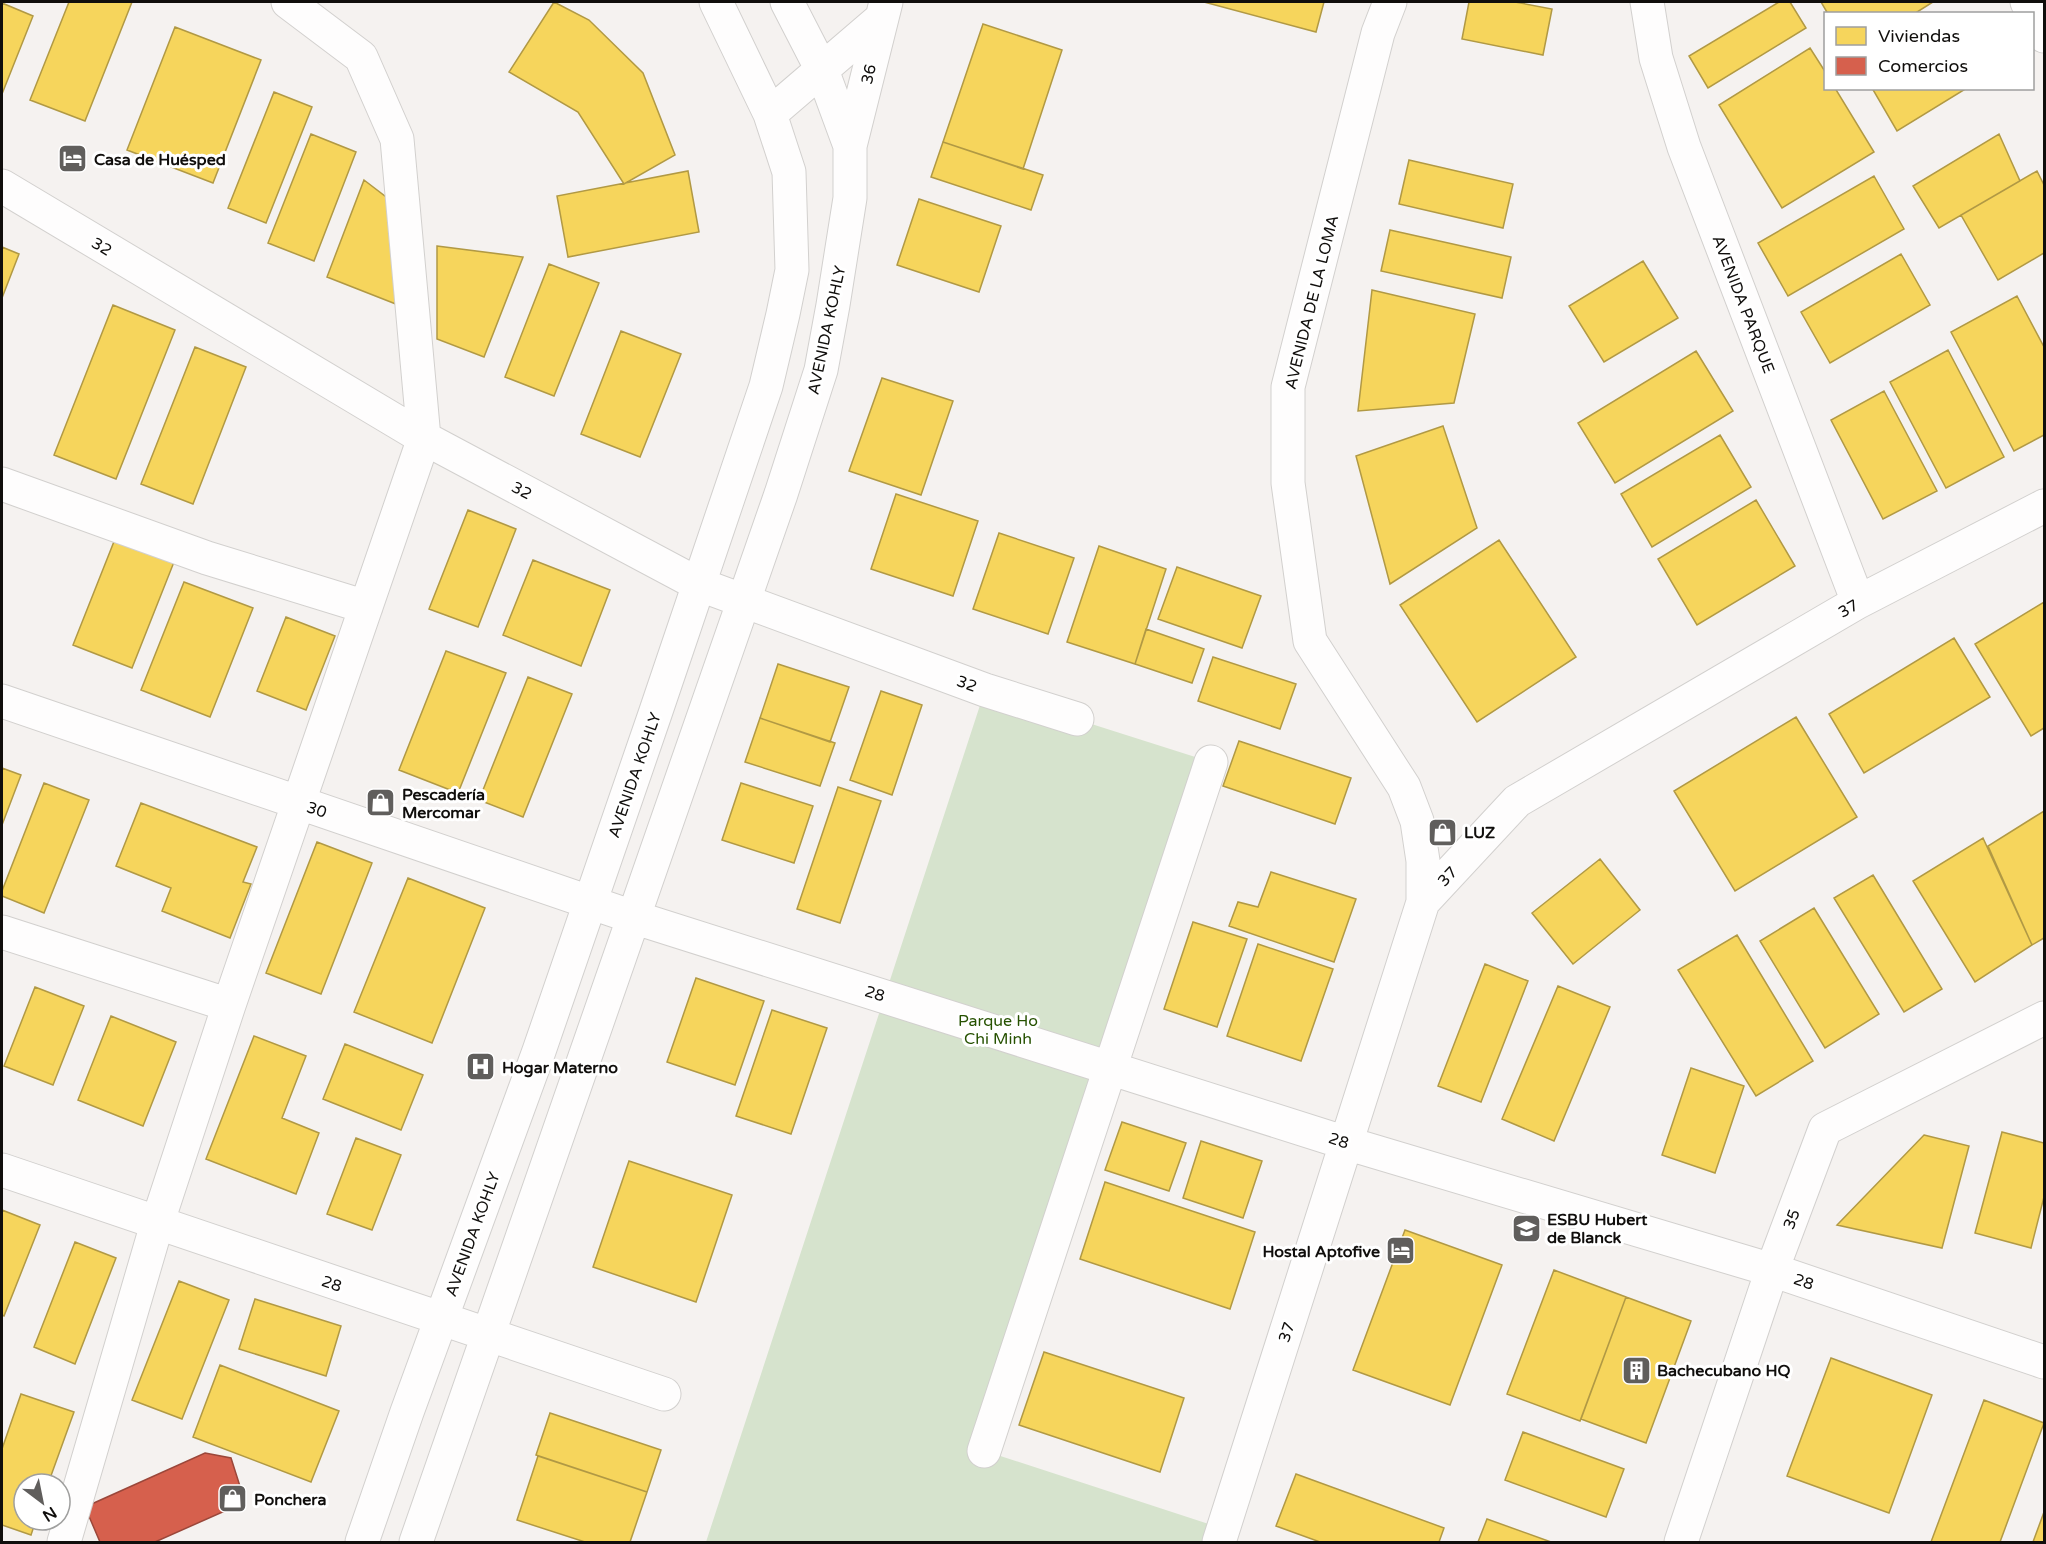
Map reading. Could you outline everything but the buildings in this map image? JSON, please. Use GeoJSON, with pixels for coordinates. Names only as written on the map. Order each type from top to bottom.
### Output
{"type":"FeatureCollection","features":[{"type":"Feature","properties":{"kind":"street"},"geometry":{"type":"LineString","coordinates":[[63,1542],[157,1224],[229,1005],[424,438],[397,139],[361,57],[288,2]]}},
{"type":"Feature","properties":{"kind":"street","name":"AVENIDA KOHLY"},"geometry":{"type":"LineString","coordinates":[[362,1542],[543,1040],[766,386],[792,270],[789,172],[770,114],[716,2]]}},
{"type":"Feature","properties":{"kind":"street","name":"AVENIDA KOHLY"},"geometry":{"type":"LineString","coordinates":[[416,1542],[795,453],[821,370],[850,198],[850,146],[822,70],[787,2]]}},
{"type":"Feature","properties":{"kind":"street","name":"AVENIDA DE LA LOMA"},"geometry":{"type":"LineString","coordinates":[[1390,2],[1378,33],[1288,387],[1288,483],[1310,641],[1404,787],[1417,821],[1422,851],[1423,902]]}},
{"type":"Feature","properties":{"kind":"street","name":"AVENIDA PARQUE"},"geometry":{"type":"LineString","coordinates":[[1647,2],[1656,58],[1684,147],[1858,602]]}},
{"type":"Feature","properties":{"kind":"street"},"geometry":{"type":"LineString","coordinates":[[770,114],[822,70],[884,10]]}},
{"type":"Feature","properties":{"kind":"street","name":"36"},"geometry":{"type":"LineString","coordinates":[[850,146],[884,10]]}},
{"type":"Feature","properties":{"kind":"street"},"geometry":{"type":"LineString","coordinates":[[2034,16],[2044,36]]}},
{"type":"Feature","properties":{"kind":"street","name":"32"},"geometry":{"type":"LineString","coordinates":[[2,186],[424,438],[698,584],[985,690],[1077,719]]}},
{"type":"Feature","properties":{"kind":"street"},"geometry":{"type":"LineString","coordinates":[[2,484],[207,558],[366,607]]}},
{"type":"Feature","properties":{"kind":"street","name":"37"},"geometry":{"type":"LineString","coordinates":[[1219,1542],[1423,902],[1517,801],[1858,602],[2044,506]]}},
{"type":"Feature","properties":{"kind":"street","name":"30"},"geometry":{"type":"LineString","coordinates":[[2,701],[633,917]]}},
{"type":"Feature","properties":{"kind":"street"},"geometry":{"type":"LineString","coordinates":[[984,1451],[1211,762]]}},
{"type":"Feature","properties":{"kind":"street","name":"28"},"geometry":{"type":"LineString","coordinates":[[633,917],[1346,1143],[1772,1270],[2044,1362]]}},
{"type":"Feature","properties":{"kind":"street"},"geometry":{"type":"LineString","coordinates":[[2,932],[229,1005]]}},
{"type":"Feature","properties":{"kind":"street","name":"35"},"geometry":{"type":"LineString","coordinates":[[1681,1542],[1772,1270],[1825,1129],[2044,1018]]}},
{"type":"Feature","properties":{"kind":"street","name":"28"},"geometry":{"type":"LineString","coordinates":[[2,1170],[664,1394]]}},
{"type":"Feature","properties":{"kind":"green space","name":"Parque Ho Chi Minh"},"geometry":{"type":"Polygon","coordinates":[[[985,690],[1211,762],[985,1451],[1224,1529],[1219,1542],[706,1542],[985,690]]]}},
{"type":"Feature","properties":{"kind":"place","name":"Casa de Huésped"},"geometry":{"type":"Point","coordinates":[73,159]}},
{"type":"Feature","properties":{"kind":"place","name":"Pescadería Mercomar"},"geometry":{"type":"Point","coordinates":[381,803]}},
{"type":"Feature","properties":{"kind":"place","name":"LUZ"},"geometry":{"type":"Point","coordinates":[1443,832]}},
{"type":"Feature","properties":{"kind":"place","name":"Hogar Materno"},"geometry":{"type":"Point","coordinates":[481,1067]}},
{"type":"Feature","properties":{"kind":"place","name":"ESBU Hubert de Blanck"},"geometry":{"type":"Point","coordinates":[1526,1228]}},
{"type":"Feature","properties":{"kind":"place","name":"Hostal Aptofive"},"geometry":{"type":"Point","coordinates":[1401,1251]}},
{"type":"Feature","properties":{"kind":"place","name":"Bachecubano HQ"},"geometry":{"type":"Point","coordinates":[1636,1370]}},
{"type":"Feature","properties":{"kind":"place","name":"Ponchera"},"geometry":{"type":"Point","coordinates":[233,1499]}}]}
